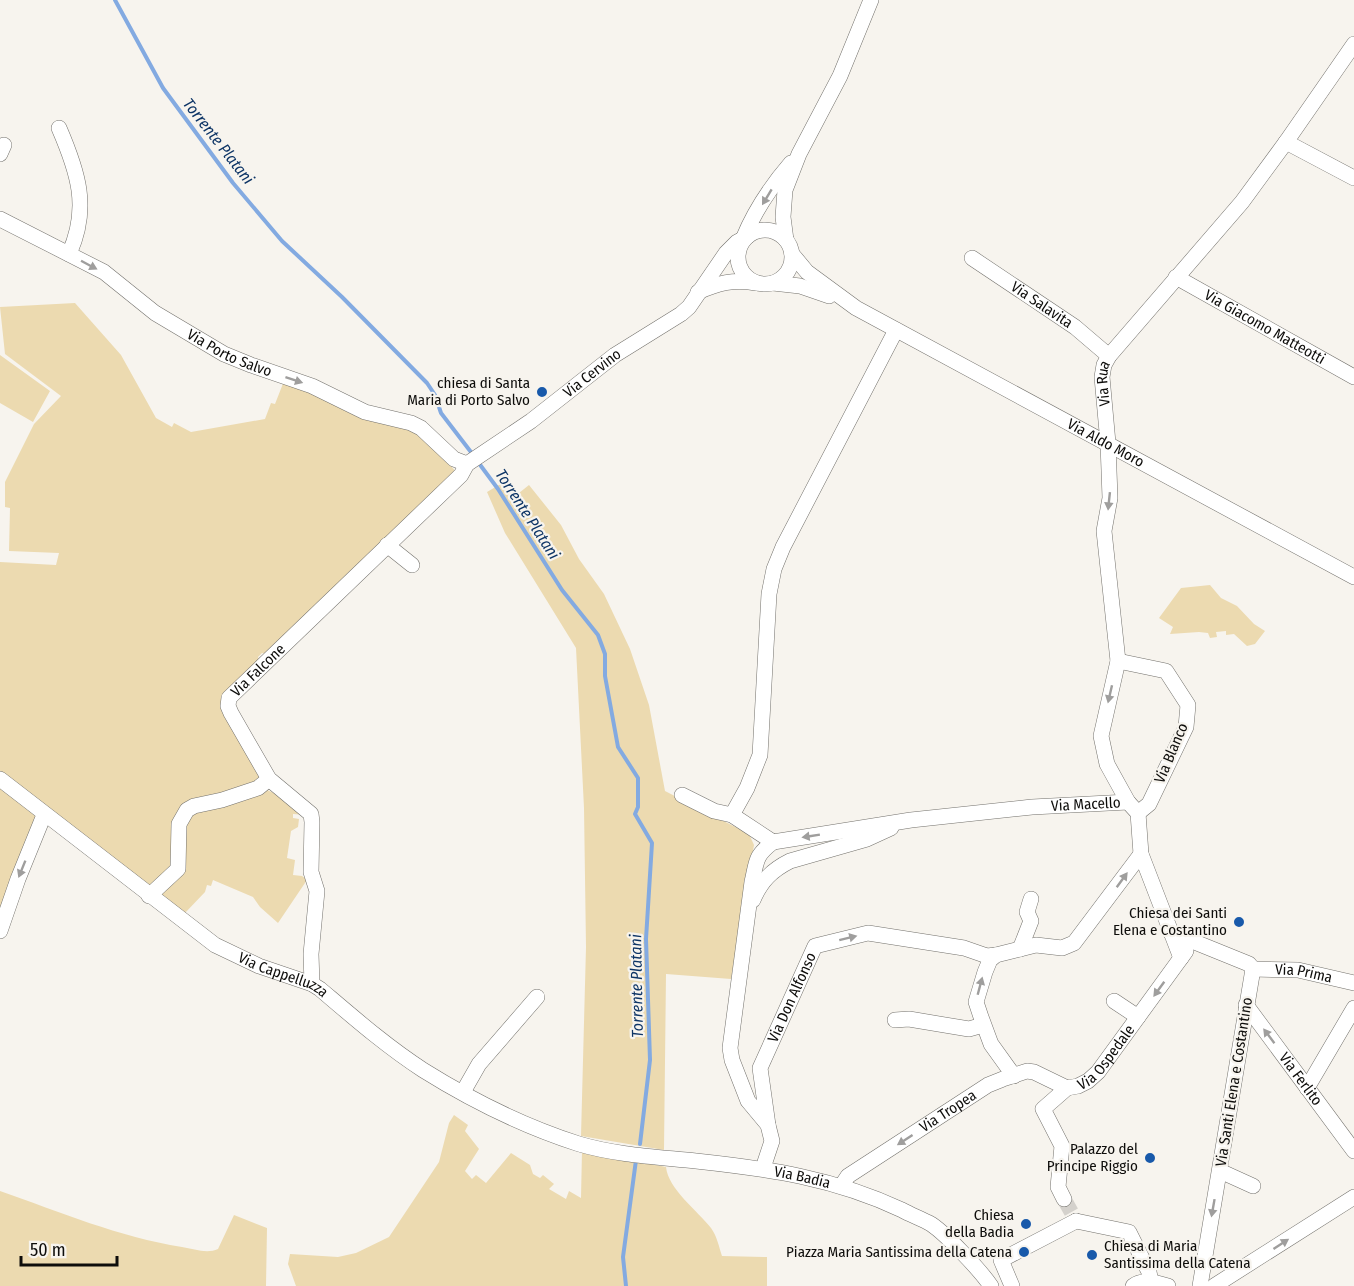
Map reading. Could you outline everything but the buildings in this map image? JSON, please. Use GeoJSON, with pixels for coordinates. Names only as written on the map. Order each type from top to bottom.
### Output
{"type":"FeatureCollection","features":[{"type":"Feature","properties":{"kind":"street"},"geometry":{"type":"LineString","coordinates":[[773,283],[788,272],[791,266],[783,202],[785,190],[799,154],[840,76],[871,0]]}},
{"type":"Feature","properties":{"kind":"street","name":"Via Rua"},"geometry":{"type":"LineString","coordinates":[[1133,808],[1107,764],[1101,736],[1118,660],[1104,531],[1110,498],[1102,378],[1104,365],[1109,356],[1242,202],[1354,44]]}},
{"type":"Feature","properties":{"kind":"street"},"geometry":{"type":"LineString","coordinates":[[59,128],[74,163],[79,194],[79,230],[69,254]]}},
{"type":"Feature","properties":{"kind":"street"},"geometry":{"type":"LineString","coordinates":[[1286,142],[1354,178]]}},
{"type":"Feature","properties":{"kind":"street","name":"Via Cervino"},"geometry":{"type":"LineString","coordinates":[[467,464],[531,420],[615,355],[689,307],[731,248],[744,239],[748,226],[778,178],[799,154]]}},
{"type":"Feature","properties":{"kind":"street","name":"Via Porto Salvo"},"geometry":{"type":"LineString","coordinates":[[0,219],[104,272],[154,313],[224,354],[312,386],[365,412],[411,423],[421,428],[454,459],[467,464]]}},
{"type":"Feature","properties":{"kind":"street"},"geometry":{"type":"LineString","coordinates":[[757,283],[747,277],[740,267],[738,255],[744,239],[754,232],[768,230],[781,235],[813,277],[856,308]]}},
{"type":"Feature","properties":{"kind":"street","name":"Via Salavita"},"geometry":{"type":"LineString","coordinates":[[972,258],[1075,327],[1109,356]]}},
{"type":"Feature","properties":{"kind":"street","name":"Via Giacomo Matteotti"},"geometry":{"type":"LineString","coordinates":[[1176,277],[1354,377]]}},
{"type":"Feature","properties":{"kind":"street"},"geometry":{"type":"LineString","coordinates":[[698,292],[722,282],[741,280],[793,285],[856,308]]}},
{"type":"Feature","properties":{"kind":"street","name":"Via Aldo Moro"},"geometry":{"type":"LineString","coordinates":[[856,308],[1354,577]]}},
{"type":"Feature","properties":{"kind":"street"},"geometry":{"type":"LineString","coordinates":[[732,815],[747,788],[760,755],[769,594],[774,569],[783,546],[896,330]]}},
{"type":"Feature","properties":{"kind":"street","name":"Via Falcone"},"geometry":{"type":"LineString","coordinates":[[312,984],[311,954],[317,891],[311,872],[312,822],[310,814],[269,779],[231,713],[228,706],[229,698],[461,475],[467,464]]}},
{"type":"Feature","properties":{"kind":"street"},"geometry":{"type":"LineString","coordinates":[[387,545],[412,565]]}},
{"type":"Feature","properties":{"kind":"street","name":"Via Blanco"},"geometry":{"type":"LineString","coordinates":[[1118,660],[1166,671],[1188,705],[1186,727],[1149,804],[1133,808]]}},
{"type":"Feature","properties":{"kind":"street","name":"Via Cappelluzza"},"geometry":{"type":"LineString","coordinates":[[0,779],[215,945],[259,966],[312,984],[424,1070],[463,1092],[546,1132],[582,1144]]}},
{"type":"Feature","properties":{"kind":"street"},"geometry":{"type":"LineString","coordinates":[[149,896],[178,869],[179,824],[187,810],[258,788],[269,779]]}},
{"type":"Feature","properties":{"kind":"street"},"geometry":{"type":"LineString","coordinates":[[682,795],[714,811],[732,815],[748,826],[767,846],[772,861],[780,866]]}},
{"type":"Feature","properties":{"kind":"street","name":"Via Macello"},"geometry":{"type":"LineString","coordinates":[[839,839],[867,839],[910,819],[1032,807],[1133,808],[1141,854],[1181,958]]}},
{"type":"Feature","properties":{"kind":"street"},"geometry":{"type":"LineString","coordinates":[[0,931],[18,879],[45,815]]}},
{"type":"Feature","properties":{"kind":"street"},"geometry":{"type":"LineString","coordinates":[[767,846],[839,839]]}},
{"type":"Feature","properties":{"kind":"street"},"geometry":{"type":"LineString","coordinates":[[748,912],[759,887],[769,874],[790,861],[839,839]]}},
{"type":"Feature","properties":{"kind":"street"},"geometry":{"type":"LineString","coordinates":[[763,1168],[772,1141],[768,1125],[748,1101],[732,1060],[730,1048],[755,866],[767,846]]}},
{"type":"Feature","properties":{"kind":"street","name":"Via Don Alfonso"},"geometry":{"type":"LineString","coordinates":[[768,1125],[760,1068],[815,946],[868,933],[964,948],[987,956],[1044,945],[1062,948],[1074,943],[1141,854]]}},
{"type":"Feature","properties":{"kind":"street"},"geometry":{"type":"LineString","coordinates":[[1020,949],[1031,921],[1027,912],[1031,899]]}},
{"type":"Feature","properties":{"kind":"street"},"geometry":{"type":"LineString","coordinates":[[1170,932],[1248,964],[1253,969]]}},
{"type":"Feature","properties":{"kind":"street","name":"Via Ospedale"},"geometry":{"type":"LineString","coordinates":[[1064,1199],[1058,1187],[1062,1146],[1042,1109],[1067,1088],[1088,1081],[1098,1072],[1193,941]]}},
{"type":"Feature","properties":{"kind":"street"},"geometry":{"type":"LineString","coordinates":[[996,955],[990,960],[976,1002],[991,1044],[1014,1076]]}},
{"type":"Feature","properties":{"kind":"street","name":"Via Prima"},"geometry":{"type":"LineString","coordinates":[[1253,969],[1298,970],[1354,983]]}},
{"type":"Feature","properties":{"kind":"street","name":"Via Santi Elena e Costantino"},"geometry":{"type":"LineString","coordinates":[[1200,1286],[1253,969]]}},
{"type":"Feature","properties":{"kind":"street"},"geometry":{"type":"LineString","coordinates":[[463,1092],[479,1064],[537,998]]}},
{"type":"Feature","properties":{"kind":"street"},"geometry":{"type":"LineString","coordinates":[[1114,1001],[1138,1017]]}},
{"type":"Feature","properties":{"kind":"street","name":"Via Ferlito"},"geometry":{"type":"LineString","coordinates":[[1246,1005],[1354,1151]]}},
{"type":"Feature","properties":{"kind":"street"},"geometry":{"type":"LineString","coordinates":[[1307,1088],[1354,1008]]}},
{"type":"Feature","properties":{"kind":"street"},"geometry":{"type":"LineString","coordinates":[[896,1020],[909,1019],[969,1029],[984,1025]]}},
{"type":"Feature","properties":{"kind":"street","name":"Via Tropea"},"geometry":{"type":"LineString","coordinates":[[842,1185],[848,1176],[988,1085],[1027,1071],[1034,1072],[1067,1088]]}},
{"type":"Feature","properties":{"kind":"street","name":"Via Badia"},"geometry":{"type":"LineString","coordinates":[[582,1144],[673,1159],[763,1168],[842,1185],[870,1195],[932,1225],[975,1266],[990,1286]]}},
{"type":"Feature","properties":{"kind":"street"},"geometry":{"type":"LineString","coordinates":[[1220,1171],[1253,1186]]}},
{"type":"Feature","properties":{"kind":"street"},"geometry":{"type":"LineString","coordinates":[[1214,1286],[1354,1197]]}},
{"type":"Feature","properties":{"kind":"street"},"geometry":{"type":"LineString","coordinates":[[1012,1286],[1001,1260],[1075,1218],[1129,1232],[1149,1272],[1151,1282]]}},
{"type":"Feature","properties":{"kind":"street"},"geometry":{"type":"LineString","coordinates":[[1133,1286],[1138,1282],[1168,1286]]}},
{"type":"Feature","properties":{"kind":"shaded area"},"geometry":{"type":"Polygon","coordinates":[[[75,303],[121,355],[156,418],[172,427],[174,423],[191,432],[265,419],[271,403],[275,404],[284,381],[400,424],[426,437],[457,473],[266,654],[262,653],[258,657],[259,660],[225,696],[221,704],[260,778],[257,783],[193,801],[173,864],[150,886],[0,772],[0,562],[56,565],[59,553],[9,551],[10,508],[5,507],[5,482],[34,424],[61,396],[5,354],[0,307],[75,303]]]}},
{"type":"Feature","properties":{"kind":"shaded area"},"geometry":{"type":"Polygon","coordinates":[[[0,355],[50,391],[33,422],[0,403],[0,355]]]}},
{"type":"Feature","properties":{"kind":"shaded area"},"geometry":{"type":"Polygon","coordinates":[[[509,479],[519,493],[529,485],[561,525],[579,559],[604,594],[630,649],[649,705],[665,791],[749,834],[754,845],[731,979],[666,974],[664,1150],[581,1136],[586,947],[584,808],[576,648],[505,533],[487,492],[509,479]]]}},
{"type":"Feature","properties":{"kind":"shaded area"},"geometry":{"type":"Polygon","coordinates":[[[1210,585],[1221,598],[1237,606],[1254,624],[1265,631],[1255,644],[1247,646],[1234,634],[1226,635],[1226,631],[1216,632],[1217,637],[1210,638],[1208,633],[1199,632],[1170,634],[1173,627],[1159,618],[1181,588],[1210,585]]]}},
{"type":"Feature","properties":{"kind":"shaded area"},"geometry":{"type":"Polygon","coordinates":[[[0,788],[39,818],[0,918],[0,788]]]}},
{"type":"Feature","properties":{"kind":"shaded area"},"geometry":{"type":"Polygon","coordinates":[[[267,790],[306,815],[293,814],[293,818],[299,819],[298,827],[291,831],[287,858],[295,860],[293,875],[302,876],[307,880],[278,923],[260,907],[253,897],[213,880],[211,886],[207,885],[205,892],[185,913],[160,894],[184,873],[183,828],[195,812],[267,790]]]}},
{"type":"Feature","properties":{"kind":"shaded area"},"geometry":{"type":"Polygon","coordinates":[[[454,1115],[468,1125],[465,1131],[479,1149],[465,1171],[472,1179],[476,1175],[486,1183],[511,1153],[530,1165],[533,1174],[540,1178],[543,1175],[554,1184],[549,1189],[566,1199],[569,1191],[581,1198],[582,1150],[666,1167],[672,1183],[713,1231],[722,1256],[767,1257],[767,1286],[296,1286],[288,1264],[290,1254],[338,1257],[356,1253],[389,1237],[439,1162],[449,1123],[454,1115]]]}},
{"type":"Feature","properties":{"kind":"shaded area"},"geometry":{"type":"Polygon","coordinates":[[[0,1191],[135,1237],[200,1251],[218,1249],[234,1215],[267,1228],[266,1286],[0,1286],[0,1191]]]}},
{"type":"Feature","properties":{"kind":"waterway","name":"Torrente Platani"},"geometry":{"type":"LineString","coordinates":[[115,0],[163,88],[233,183],[282,241],[342,297],[427,383],[435,395],[441,413],[474,456]]}},
{"type":"Feature","properties":{"kind":"waterway","name":"Torrente Platani"},"geometry":{"type":"LineString","coordinates":[[478,462],[498,489],[562,590],[598,635],[605,654],[605,676],[618,747],[638,778],[638,807],[635,814],[652,843],[646,939],[650,1060],[640,1144]]}},
{"type":"Feature","properties":{"kind":"waterway","name":"Torrente Platani"},"geometry":{"type":"LineString","coordinates":[[626,1286],[623,1257],[636,1160]]}},
{"type":"Feature","properties":{"kind":"tunnel"},"geometry":{"type":"LineString","coordinates":[[1064,1199],[1073,1215]]}},
{"type":"Feature","properties":{"kind":"place","name":"chiesa di Santa Maria di Porto Salvo"},"geometry":{"type":"Point","coordinates":[542,392]}},
{"type":"Feature","properties":{"kind":"place","name":"Chiesa dei Santi Elena e Costantino"},"geometry":{"type":"Point","coordinates":[1239,922]}},
{"type":"Feature","properties":{"kind":"place","name":"Palazzo del Principe Riggio"},"geometry":{"type":"Point","coordinates":[1150,1158]}},
{"type":"Feature","properties":{"kind":"place","name":"Chiesa della Badia"},"geometry":{"type":"Point","coordinates":[1026,1224]}},
{"type":"Feature","properties":{"kind":"place","name":"Piazza Maria Santissima della Catena"},"geometry":{"type":"Point","coordinates":[1024,1252]}},
{"type":"Feature","properties":{"kind":"place","name":"Chiesa di Maria Santissima della Catena"},"geometry":{"type":"Point","coordinates":[1092,1255]}}]}
